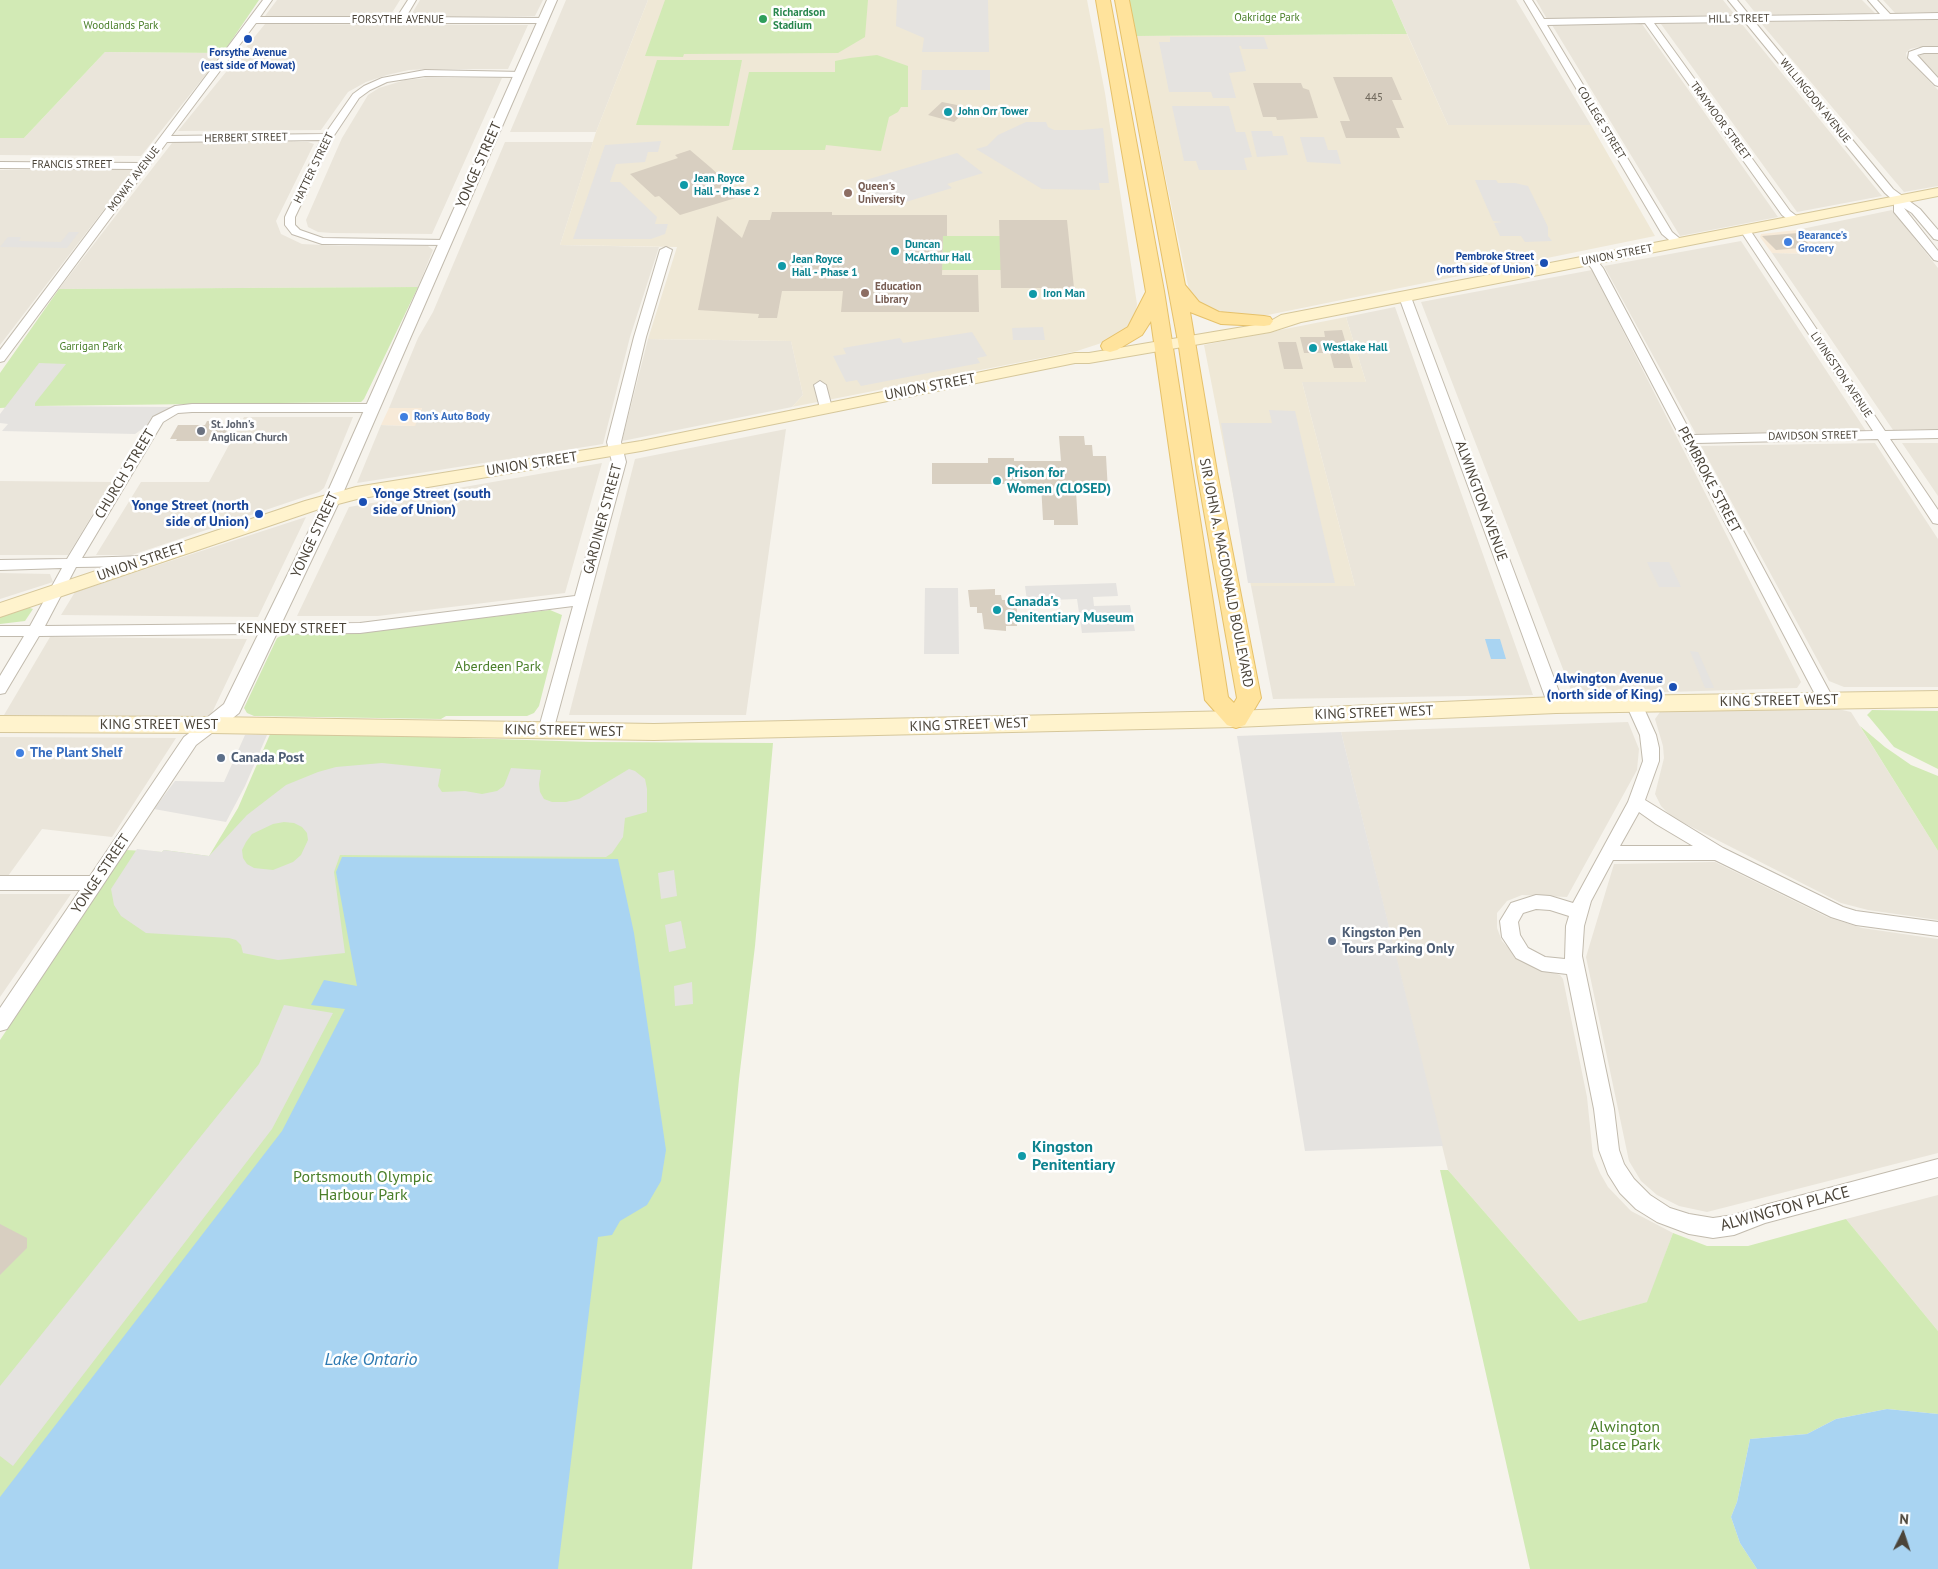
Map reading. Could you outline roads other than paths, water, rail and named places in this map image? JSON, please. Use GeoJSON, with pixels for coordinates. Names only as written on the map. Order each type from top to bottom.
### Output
{"type":"FeatureCollection","features":[{"type":"Feature","properties":{"kind":"main road","name":"SIR JOHN A. MACDONALD BOULEVARD"},"geometry":{"type":"LineString","coordinates":[[1103,0],[1154,291],[1217,700],[1236,719],[1249,698],[1207,472],[1186,337],[1122,0]]}},
{"type":"Feature","properties":{"kind":"main road","name":"UNION STREET"},"geometry":{"type":"LineString","coordinates":[[0,610],[143,561],[332,500],[383,487],[617,451],[1075,358],[1089,358],[1162,341],[1264,321],[1296,318],[1938,192]]}},
{"type":"Feature","properties":{"kind":"main road"},"geometry":{"type":"LineString","coordinates":[[1176,285],[1192,306],[1213,316],[1221,319],[1264,321]]}},
{"type":"Feature","properties":{"kind":"main road"},"geometry":{"type":"LineString","coordinates":[[1110,346],[1135,330],[1143,319],[1154,291]]}},
{"type":"Feature","properties":{"kind":"main road","name":"UNION STREET"},"geometry":{"type":"LineString","coordinates":[[1186,337],[1270,327],[1296,318]]}},
{"type":"Feature","properties":{"kind":"main road","name":"UNION STREET"},"geometry":{"type":"LineString","coordinates":[[1075,358],[1082,352],[1110,346],[1162,341]]}},
{"type":"Feature","properties":{"kind":"main road","name":"KING STREET WEST"},"geometry":{"type":"LineString","coordinates":[[0,724],[211,725],[663,732],[1236,719],[1556,705],[1938,699]]}},
{"type":"Feature","properties":{"kind":"street","name":"MOWAT AVENUE"},"geometry":{"type":"LineString","coordinates":[[0,358],[268,0]]}},
{"type":"Feature","properties":{"kind":"street"},"geometry":{"type":"LineString","coordinates":[[400,20],[412,0]]}},
{"type":"Feature","properties":{"kind":"street","name":"YONGE STREET"},"geometry":{"type":"LineString","coordinates":[[0,1023],[190,741],[232,708],[332,500],[552,0]]}},
{"type":"Feature","properties":{"kind":"street","name":"COLLEGE STREET"},"geometry":{"type":"LineString","coordinates":[[1528,0],[1668,234],[1679,243]]}},
{"type":"Feature","properties":{"kind":"street","name":"WILLINGDON AVENUE"},"geometry":{"type":"LineString","coordinates":[[1732,0],[1899,200],[1916,211],[1938,237]]}},
{"type":"Feature","properties":{"kind":"street"},"geometry":{"type":"LineString","coordinates":[[1872,0],[1888,17]]}},
{"type":"Feature","properties":{"kind":"street","name":"HILL STREET"},"geometry":{"type":"LineString","coordinates":[[1540,22],[1938,16]]}},
{"type":"Feature","properties":{"kind":"street","name":"FORSYTHE AVENUE"},"geometry":{"type":"LineString","coordinates":[[253,20],[543,20]]}},
{"type":"Feature","properties":{"kind":"street","name":"TRAYMOOR STREET"},"geometry":{"type":"LineString","coordinates":[[1648,20],[1786,213],[1795,220]]}},
{"type":"Feature","properties":{"kind":"street"},"geometry":{"type":"LineString","coordinates":[[1938,50],[1916,51],[1912,54],[1913,58],[1938,84]]}},
{"type":"Feature","properties":{"kind":"street","name":"HATTER STREET"},"geometry":{"type":"LineString","coordinates":[[444,243],[322,241],[296,232],[290,224],[290,218],[328,137],[356,96],[367,88],[385,80],[424,73],[519,74]]}},
{"type":"Feature","properties":{"kind":"street","name":"HERBERT STREET"},"geometry":{"type":"LineString","coordinates":[[165,139],[328,137]]}},
{"type":"Feature","properties":{"kind":"street","name":"FRANCIS STREET"},"geometry":{"type":"LineString","coordinates":[[0,165],[144,166]]}},
{"type":"Feature","properties":{"kind":"street"},"geometry":{"type":"LineString","coordinates":[[1899,200],[1898,210],[1938,258]]}},
{"type":"Feature","properties":{"kind":"street","name":"LIVINGSTON AVENUE"},"geometry":{"type":"LineString","coordinates":[[1745,230],[1938,520]]}},
{"type":"Feature","properties":{"kind":"street","name":"GARDINER STREET"},"geometry":{"type":"LineString","coordinates":[[546,731],[619,462],[614,442],[640,338],[666,250]]}},
{"type":"Feature","properties":{"kind":"street","name":"PEMBROKE STREET"},"geometry":{"type":"LineString","coordinates":[[1591,260],[1597,268],[1826,700]]}},
{"type":"Feature","properties":{"kind":"street","name":"ALWINGTON AVENUE"},"geometry":{"type":"LineString","coordinates":[[1405,297],[1556,705]]}},
{"type":"Feature","properties":{"kind":"street"},"geometry":{"type":"LineString","coordinates":[[820,386],[826,408]]}},
{"type":"Feature","properties":{"kind":"street","name":"CHURCH STREET"},"geometry":{"type":"LineString","coordinates":[[0,689],[36,630],[71,564],[158,420],[175,410],[192,408],[371,408]]}},
{"type":"Feature","properties":{"kind":"street","name":"DAVIDSON STREET"},"geometry":{"type":"LineString","coordinates":[[1687,439],[1938,434]]}},
{"type":"Feature","properties":{"kind":"street"},"geometry":{"type":"LineString","coordinates":[[0,565],[143,561]]}},
{"type":"Feature","properties":{"kind":"street","name":"KENNEDY STREET"},"geometry":{"type":"LineString","coordinates":[[0,631],[360,628],[582,600]]}},
{"type":"Feature","properties":{"kind":"street","name":"ALWINGTON PLACE"},"geometry":{"type":"LineString","coordinates":[[1634,704],[1648,735],[1651,761],[1636,802],[1578,912],[1573,940],[1574,968],[1604,1109],[1609,1150],[1615,1168],[1627,1186],[1643,1202],[1664,1215],[1689,1224],[1713,1228],[1734,1225],[1765,1214],[1938,1168]]}},
{"type":"Feature","properties":{"kind":"street"},"geometry":{"type":"LineString","coordinates":[[1636,802],[1717,853],[1836,912],[1856,918],[1938,929]]}},
{"type":"Feature","properties":{"kind":"street"},"geometry":{"type":"LineString","coordinates":[[1608,853],[1717,853]]}},
{"type":"Feature","properties":{"kind":"street"},"geometry":{"type":"LineString","coordinates":[[0,883],[94,883]]}},
{"type":"Feature","properties":{"kind":"street"},"geometry":{"type":"LineString","coordinates":[[1574,968],[1542,964],[1522,953],[1510,937],[1509,921],[1517,908],[1536,902],[1550,903],[1578,912]]}},
{"type":"Feature","properties":{"kind":"water"},"geometry":{"type":"Polygon","coordinates":[[[1485,639],[1500,639],[1506,659],[1491,659],[1485,639]]]}},
{"type":"Feature","properties":{"kind":"water","name":"Lake Ontario"},"geometry":{"type":"Polygon","coordinates":[[[342,857],[618,859],[634,933],[666,1150],[661,1181],[647,1205],[620,1221],[612,1235],[598,1237],[558,1569],[0,1569],[0,1497],[282,1131],[345,1009],[311,1005],[324,980],[357,986],[336,872],[342,857]]]}},
{"type":"Feature","properties":{"kind":"water"},"geometry":{"type":"Polygon","coordinates":[[[1887,1409],[1938,1414],[1938,1569],[1757,1569],[1740,1543],[1731,1517],[1737,1502],[1750,1439],[1807,1434],[1836,1419],[1887,1409]]]}},
{"type":"Feature","properties":{"kind":"place","name":"Richardson Stadium"},"geometry":{"type":"Point","coordinates":[763,19]}},
{"type":"Feature","properties":{"kind":"place","name":"Forsythe Avenue (east side of Mowat)"},"geometry":{"type":"Point","coordinates":[248,39]}},
{"type":"Feature","properties":{"kind":"place","name":"John Orr Tower"},"geometry":{"type":"Point","coordinates":[948,112]}},
{"type":"Feature","properties":{"kind":"place","name":"Jean Royce Hall - Phase 2"},"geometry":{"type":"Point","coordinates":[684,185]}},
{"type":"Feature","properties":{"kind":"place","name":"Queen's University"},"geometry":{"type":"Point","coordinates":[848,193]}},
{"type":"Feature","properties":{"kind":"place","name":"Bearance's Grocery"},"geometry":{"type":"Point","coordinates":[1788,242]}},
{"type":"Feature","properties":{"kind":"place","name":"Duncan McArthur Hall"},"geometry":{"type":"Point","coordinates":[895,251]}},
{"type":"Feature","properties":{"kind":"place","name":"Pembroke Street (north side of Union)"},"geometry":{"type":"Point","coordinates":[1544,263]}},
{"type":"Feature","properties":{"kind":"place","name":"Jean Royce Hall - Phase 1"},"geometry":{"type":"Point","coordinates":[782,266]}},
{"type":"Feature","properties":{"kind":"place","name":"Education Library"},"geometry":{"type":"Point","coordinates":[865,293]}},
{"type":"Feature","properties":{"kind":"place","name":"Iron Man"},"geometry":{"type":"Point","coordinates":[1033,294]}},
{"type":"Feature","properties":{"kind":"place","name":"Westlake Hall"},"geometry":{"type":"Point","coordinates":[1313,348]}},
{"type":"Feature","properties":{"kind":"place","name":"Ron’s Auto Body"},"geometry":{"type":"Point","coordinates":[404,417]}},
{"type":"Feature","properties":{"kind":"place","name":"St. John's Anglican Church"},"geometry":{"type":"Point","coordinates":[201,431]}},
{"type":"Feature","properties":{"kind":"place","name":"Prison for Women (CLOSED)"},"geometry":{"type":"Point","coordinates":[997,481]}},
{"type":"Feature","properties":{"kind":"place","name":"Yonge Street (south side of Union)"},"geometry":{"type":"Point","coordinates":[363,502]}},
{"type":"Feature","properties":{"kind":"place","name":"Yonge Street (north side of Union)"},"geometry":{"type":"Point","coordinates":[259,514]}},
{"type":"Feature","properties":{"kind":"place","name":"Canada's Penitentiary Museum"},"geometry":{"type":"Point","coordinates":[997,610]}},
{"type":"Feature","properties":{"kind":"place","name":"Alwington Avenue (north side of King)"},"geometry":{"type":"Point","coordinates":[1673,687]}},
{"type":"Feature","properties":{"kind":"place","name":"The Plant Shelf"},"geometry":{"type":"Point","coordinates":[20,753]}},
{"type":"Feature","properties":{"kind":"place","name":"Canada Post"},"geometry":{"type":"Point","coordinates":[221,758]}},
{"type":"Feature","properties":{"kind":"place","name":"Kingston Pen Tours Parking Only"},"geometry":{"type":"Point","coordinates":[1332,941]}},
{"type":"Feature","properties":{"kind":"place","name":"Kingston Penitentiary"},"geometry":{"type":"Point","coordinates":[1022,1156]}},
{"type":"Feature","properties":{"kind":"park label","name":"Oakridge Park"},"geometry":{"type":"Point","coordinates":[1267,18]}},
{"type":"Feature","properties":{"kind":"park label","name":"Woodlands Park"},"geometry":{"type":"Point","coordinates":[121,26]}},
{"type":"Feature","properties":{"kind":"park label","name":"Garrigan Park"},"geometry":{"type":"Point","coordinates":[91,347]}},
{"type":"Feature","properties":{"kind":"park label","name":"Aberdeen Park"},"geometry":{"type":"Point","coordinates":[498,667]}},
{"type":"Feature","properties":{"kind":"park label","name":"Portsmouth Olympic Harbour Park"},"geometry":{"type":"Point","coordinates":[363,1186]}},
{"type":"Feature","properties":{"kind":"park label","name":"Alwington Place Park"},"geometry":{"type":"Point","coordinates":[1625,1436]}}]}
